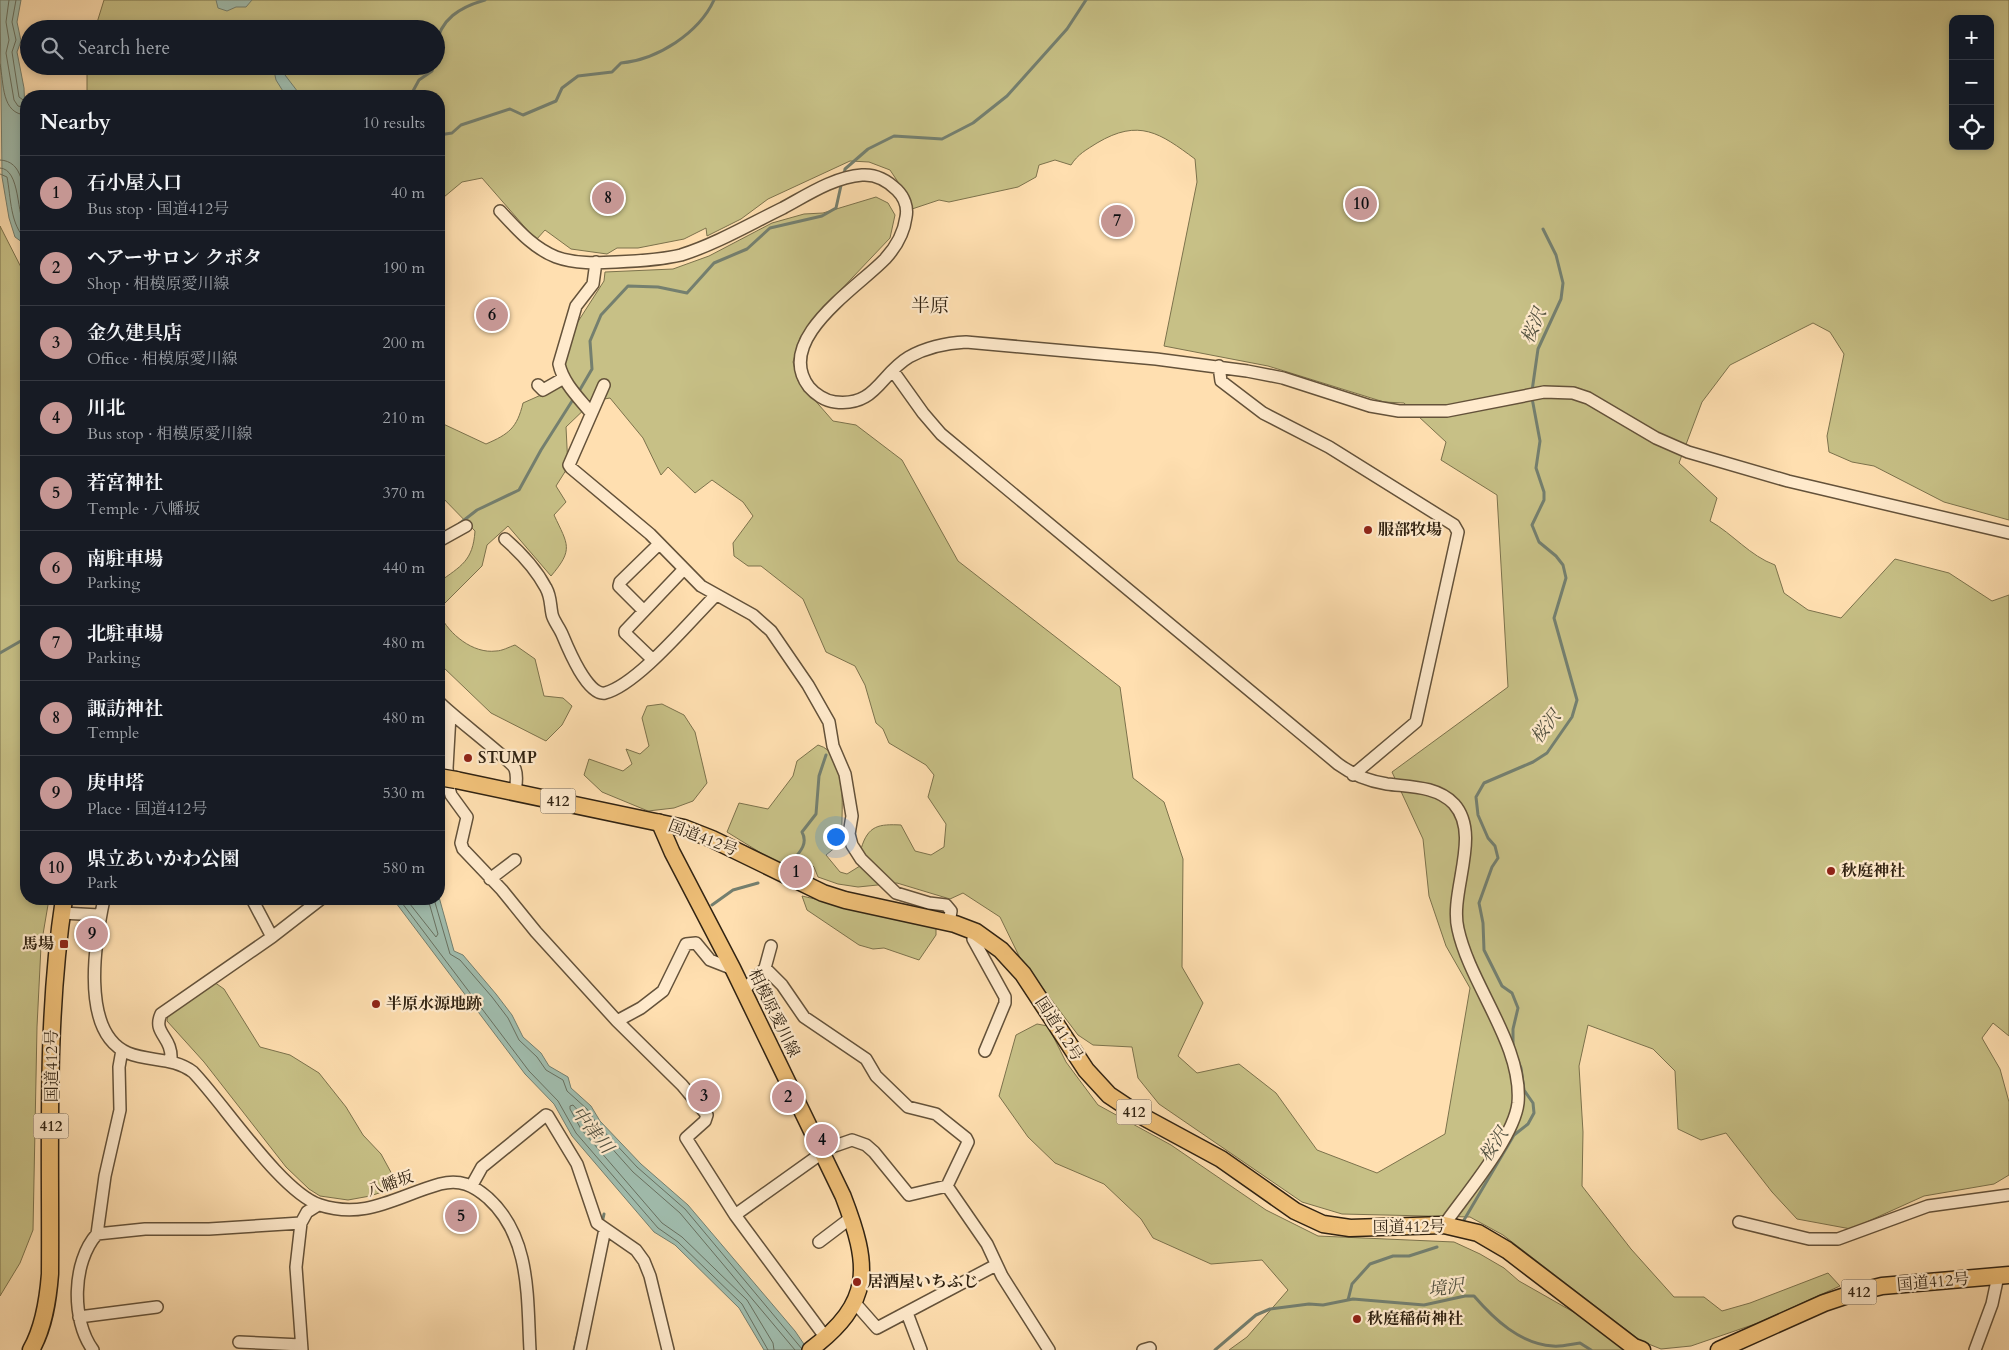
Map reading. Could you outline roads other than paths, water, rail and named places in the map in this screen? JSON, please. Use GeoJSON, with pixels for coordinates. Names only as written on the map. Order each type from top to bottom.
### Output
{"type":"FeatureCollection","features":[{"type":"Feature","properties":{"kind":"highway","name":"国道412号"},"geometry":{"type":"LineString","coordinates":[[445,778],[684,828],[712,839],[823,893],[845,900],[950,923],[976,932],[1001,950],[1023,974],[1086,1070],[1109,1095],[1136,1113],[1221,1159],[1295,1211],[1323,1224],[1350,1228],[1444,1224],[1478,1233],[1507,1250],[1634,1347],[1642,1350]]}},
{"type":"Feature","properties":{"kind":"highway","name":"国道412号"},"geometry":{"type":"LineString","coordinates":[[31,1350],[36,1341],[47,1306],[50,1274],[54,972],[63,906]]}},
{"type":"Feature","properties":{"kind":"highway","name":"国道412号"},"geometry":{"type":"LineString","coordinates":[[1719,1350],[1824,1303],[1854,1293],[1882,1286],[2003,1275]]}},
{"type":"Feature","properties":{"kind":"main road","name":"相模原愛川線"},"geometry":{"type":"LineString","coordinates":[[659,822],[672,852],[734,970],[857,1231],[862,1258],[862,1276],[855,1302],[844,1319],[826,1338],[810,1350]]}},
{"type":"Feature","properties":{"kind":"street"},"geometry":{"type":"LineString","coordinates":[[500,211],[529,241],[568,260],[596,262],[653,260],[690,252],[836,181],[865,174],[880,177],[900,192],[905,202],[907,213],[905,226],[899,240],[886,258],[807,336],[799,359],[802,374],[809,387],[818,395],[830,401],[843,403],[857,401],[872,393],[906,359],[941,344],[966,342],[1219,366],[1284,378],[1370,406],[1399,411],[1447,411],[1544,392],[1567,392],[1588,398],[1656,438],[1688,452],[1738,468],[2009,533]]}},
{"type":"Feature","properties":{"kind":"street"},"geometry":{"type":"LineString","coordinates":[[592,413],[560,372],[559,357],[576,306],[593,284],[596,262]]}},
{"type":"Feature","properties":{"kind":"street"},"geometry":{"type":"LineString","coordinates":[[1219,366],[1221,381],[1263,413],[1329,446],[1454,525],[1458,532],[1416,722],[1353,775]]}},
{"type":"Feature","properties":{"kind":"street"},"geometry":{"type":"LineString","coordinates":[[893,371],[923,414],[947,439],[1353,775],[1380,782],[1432,791],[1454,805],[1460,814],[1466,839],[1455,902],[1456,922],[1464,951],[1514,1065],[1518,1104],[1513,1120],[1494,1155],[1444,1224]]}},
{"type":"Feature","properties":{"kind":"street"},"geometry":{"type":"LineString","coordinates":[[538,384],[543,390],[564,378]]}},
{"type":"Feature","properties":{"kind":"street"},"geometry":{"type":"LineString","coordinates":[[604,385],[598,404],[592,413],[570,465],[571,468],[659,544],[701,586],[762,622],[783,646],[829,722],[833,746],[844,774],[852,816],[849,834],[852,845],[861,859],[896,893],[929,904],[946,905],[951,910],[950,923]]}},
{"type":"Feature","properties":{"kind":"street"},"geometry":{"type":"LineString","coordinates":[[445,538],[466,526]]}},
{"type":"Feature","properties":{"kind":"street"},"geometry":{"type":"LineString","coordinates":[[505,539],[526,559],[546,588],[552,602],[552,614],[571,657],[584,678],[598,692],[604,693],[624,683],[652,660],[715,596]]}},
{"type":"Feature","properties":{"kind":"street"},"geometry":{"type":"LineString","coordinates":[[643,610],[619,586],[620,582],[659,544]]}},
{"type":"Feature","properties":{"kind":"street"},"geometry":{"type":"LineString","coordinates":[[652,660],[625,634],[643,610],[684,569]]}},
{"type":"Feature","properties":{"kind":"street"},"geometry":{"type":"LineString","coordinates":[[445,709],[513,766],[517,778],[514,792]]}},
{"type":"Feature","properties":{"kind":"street"},"geometry":{"type":"LineString","coordinates":[[450,714],[447,768],[449,788],[451,795],[468,820],[461,846],[617,1021],[682,1085],[707,1115],[705,1121],[686,1138],[736,1215],[826,1338]]}},
{"type":"Feature","properties":{"kind":"street"},"geometry":{"type":"LineString","coordinates":[[490,879],[516,860]]}},
{"type":"Feature","properties":{"kind":"street"},"geometry":{"type":"LineString","coordinates":[[102,905],[99,916],[94,980],[95,995],[105,1028],[112,1040],[122,1050],[141,1056],[182,1064],[193,1072],[289,1185],[318,1205],[307,1212],[301,1223],[296,1267],[301,1347],[252,1347],[239,1342]]}},
{"type":"Feature","properties":{"kind":"street"},"geometry":{"type":"LineString","coordinates":[[255,905],[272,937]]}},
{"type":"Feature","properties":{"kind":"street"},"geometry":{"type":"LineString","coordinates":[[171,1061],[170,1045],[158,1029],[158,1020],[161,1014],[272,937],[313,905]]}},
{"type":"Feature","properties":{"kind":"street"},"geometry":{"type":"LineString","coordinates":[[63,906],[99,916]]}},
{"type":"Feature","properties":{"kind":"street"},"geometry":{"type":"LineString","coordinates":[[976,932],[973,939],[1005,997],[1005,1003],[985,1051]]}},
{"type":"Feature","properties":{"kind":"street"},"geometry":{"type":"LineString","coordinates":[[617,1021],[641,1008],[663,991],[686,944],[696,943],[710,960],[734,970]]}},
{"type":"Feature","properties":{"kind":"street"},"geometry":{"type":"LineString","coordinates":[[744,991],[765,968],[771,946]]}},
{"type":"Feature","properties":{"kind":"street"},"geometry":{"type":"LineString","coordinates":[[765,968],[782,984],[804,1017],[866,1059],[876,1076],[908,1107],[936,1114],[962,1133],[968,1142],[947,1186]]}},
{"type":"Feature","properties":{"kind":"street"},"geometry":{"type":"LineString","coordinates":[[93,1350],[81,1330],[79,1317],[79,1268],[85,1251],[97,1234],[105,1176],[120,1110],[122,1050]]}},
{"type":"Feature","properties":{"kind":"street"},"geometry":{"type":"LineString","coordinates":[[530,1350],[526,1282],[521,1252],[509,1226],[495,1204],[472,1185],[482,1167],[546,1115],[577,1164],[596,1223],[636,1250],[644,1261],[650,1276],[668,1350]]}},
{"type":"Feature","properties":{"kind":"street"},"geometry":{"type":"LineString","coordinates":[[736,1215],[829,1148],[842,1142],[859,1142],[874,1152],[909,1195],[947,1186]]}},
{"type":"Feature","properties":{"kind":"street","name":"八幡坂"},"geometry":{"type":"LineString","coordinates":[[318,1205],[342,1210],[372,1209],[444,1183],[460,1182],[472,1185]]}},
{"type":"Feature","properties":{"kind":"street"},"geometry":{"type":"LineString","coordinates":[[947,1186],[987,1244],[996,1265],[1048,1350]]}},
{"type":"Feature","properties":{"kind":"street"},"geometry":{"type":"LineString","coordinates":[[1739,1222],[1809,1238],[1838,1239],[1928,1206],[2009,1195]]}},
{"type":"Feature","properties":{"kind":"street"},"geometry":{"type":"LineString","coordinates":[[819,1242],[852,1217]]}},
{"type":"Feature","properties":{"kind":"street"},"geometry":{"type":"LineString","coordinates":[[97,1234],[145,1229],[209,1229],[301,1223]]}},
{"type":"Feature","properties":{"kind":"street"},"geometry":{"type":"LineString","coordinates":[[580,1350],[605,1229]]}},
{"type":"Feature","properties":{"kind":"street"},"geometry":{"type":"LineString","coordinates":[[855,1302],[877,1328],[996,1265]]}},
{"type":"Feature","properties":{"kind":"street"},"geometry":{"type":"LineString","coordinates":[[1976,1350],[2003,1275]]}},
{"type":"Feature","properties":{"kind":"street"},"geometry":{"type":"LineString","coordinates":[[79,1317],[157,1307]]}},
{"type":"Feature","properties":{"kind":"street"},"geometry":{"type":"LineString","coordinates":[[907,1313],[921,1350]]}},
{"type":"Feature","properties":{"kind":"water"},"geometry":{"type":"Polygon","coordinates":[[[0,0],[21,0],[17,22],[20,44],[17,52],[24,90],[20,90],[20,241],[15,237],[9,218],[2,177],[0,0]]]}},
{"type":"Feature","properties":{"kind":"water"},"geometry":{"type":"Polygon","coordinates":[[[216,0],[252,0],[246,7],[236,7],[227,11],[218,8],[216,0]]]}},
{"type":"Feature","properties":{"kind":"water"},"geometry":{"type":"Polygon","coordinates":[[[275,75],[285,75],[296,90],[282,90],[275,75]]]}},
{"type":"Feature","properties":{"kind":"water","name":"中津川"},"geometry":{"type":"Polygon","coordinates":[[[398,905],[441,905],[454,951],[463,955],[496,994],[512,1015],[523,1037],[541,1053],[549,1066],[568,1077],[571,1088],[591,1106],[600,1121],[641,1164],[688,1205],[795,1331],[808,1350],[764,1350],[739,1308],[675,1245],[654,1232],[572,1136],[554,1104],[525,1074],[398,905]]]}},
{"type":"Feature","properties":{"kind":"waterway"},"geometry":{"type":"LineString","coordinates":[[445,24],[453,15],[467,6],[485,0]]}},
{"type":"Feature","properties":{"kind":"waterway"},"geometry":{"type":"LineString","coordinates":[[445,134],[452,133],[461,125],[510,109],[523,115],[556,101],[562,88],[578,76],[612,72],[621,63],[649,57],[687,34],[707,12],[714,0]]}},
{"type":"Feature","properties":{"kind":"waterway"},"geometry":{"type":"LineString","coordinates":[[844,175],[845,169],[868,149],[894,136],[942,139],[973,123],[1007,96],[1067,29],[1086,0]]}},
{"type":"Feature","properties":{"kind":"waterway"},"geometry":{"type":"LineString","coordinates":[[414,90],[419,80],[426,75]]}},
{"type":"Feature","properties":{"kind":"waterway"},"geometry":{"type":"LineString","coordinates":[[578,393],[592,369],[590,341],[601,315],[628,286],[658,287],[687,293],[714,263],[747,249],[770,228],[822,216],[836,208],[842,181]]}},
{"type":"Feature","properties":{"kind":"waterway","name":"桜沢"},"geometry":{"type":"LineString","coordinates":[[1532,391],[1538,349],[1561,299],[1563,283],[1556,255],[1543,229]]}},
{"type":"Feature","properties":{"kind":"waterway"},"geometry":{"type":"LineString","coordinates":[[459,524],[477,510],[519,490],[541,450],[574,398]]}},
{"type":"Feature","properties":{"kind":"waterway","name":"桜沢"},"geometry":{"type":"LineString","coordinates":[[1513,1047],[1513,1029],[1518,1008],[1512,993],[1502,986],[1484,950],[1483,923],[1479,903],[1492,867],[1498,858],[1495,846],[1488,838],[1478,815],[1476,797],[1484,783],[1533,762],[1547,753],[1572,717],[1577,700],[1554,618],[1566,578],[1563,565],[1556,556],[1539,542],[1532,525],[1544,500],[1544,492],[1536,468],[1540,441],[1532,398]]}},
{"type":"Feature","properties":{"kind":"waterway"},"geometry":{"type":"LineString","coordinates":[[0,653],[20,641]]}},
{"type":"Feature","properties":{"kind":"waterway"},"geometry":{"type":"LineString","coordinates":[[793,860],[804,843],[802,832],[816,814],[819,776],[826,755]]}},
{"type":"Feature","properties":{"kind":"waterway"},"geometry":{"type":"LineString","coordinates":[[712,905],[733,890],[758,883]]}},
{"type":"Feature","properties":{"kind":"waterway","name":"桜沢"},"geometry":{"type":"LineString","coordinates":[[1464,1220],[1514,1135],[1528,1124],[1534,1113],[1533,1103],[1524,1090],[1521,1068],[1517,1058]]}},
{"type":"Feature","properties":{"kind":"waterway"},"geometry":{"type":"LineString","coordinates":[[602,1223],[604,1214]]}},
{"type":"Feature","properties":{"kind":"waterway","name":"桜沢"},"geometry":{"type":"LineString","coordinates":[[1348,1300],[1352,1284],[1370,1264],[1393,1256],[1409,1256],[1437,1247]]}},
{"type":"Feature","properties":{"kind":"waterway","name":"境沢"},"geometry":{"type":"LineString","coordinates":[[1215,1350],[1256,1315],[1270,1309],[1309,1304],[1323,1305],[1353,1299],[1424,1305],[1465,1296],[1474,1296],[1499,1321],[1530,1341],[1556,1346],[1580,1343],[1591,1350]]}},
{"type":"Feature","properties":{"kind":"waterway"},"geometry":{"type":"LineString","coordinates":[[574,1350],[578,1334]]}},
{"type":"Feature","properties":{"kind":"place","name":"諏訪神社"},"geometry":{"type":"Point","coordinates":[608,198]}},
{"type":"Feature","properties":{"kind":"place","name":"県立あいかわ公園"},"geometry":{"type":"Point","coordinates":[1361,204]}},
{"type":"Feature","properties":{"kind":"place","name":"北駐車場"},"geometry":{"type":"Point","coordinates":[1117,221]}},
{"type":"Feature","properties":{"kind":"place","name":"南駐車場"},"geometry":{"type":"Point","coordinates":[492,315]}},
{"type":"Feature","properties":{"kind":"place","name":"服部牧場"},"geometry":{"type":"Point","coordinates":[1368,530]}},
{"type":"Feature","properties":{"kind":"place","name":"STUMP"},"geometry":{"type":"Point","coordinates":[468,758]}},
{"type":"Feature","properties":{"kind":"place","name":"秋庭神社"},"geometry":{"type":"Point","coordinates":[1831,871]}},
{"type":"Feature","properties":{"kind":"place","name":"石小屋入口"},"geometry":{"type":"Point","coordinates":[796,872]}},
{"type":"Feature","properties":{"kind":"place","name":"庚申塔"},"geometry":{"type":"Point","coordinates":[92,934]}},
{"type":"Feature","properties":{"kind":"place","name":"馬場"},"geometry":{"type":"Point","coordinates":[64,944]}},
{"type":"Feature","properties":{"kind":"place","name":"半原水源地跡"},"geometry":{"type":"Point","coordinates":[376,1004]}},
{"type":"Feature","properties":{"kind":"place","name":"金久建具店"},"geometry":{"type":"Point","coordinates":[704,1096]}},
{"type":"Feature","properties":{"kind":"place","name":"ヘアーサロン クボタ"},"geometry":{"type":"Point","coordinates":[788,1097]}},
{"type":"Feature","properties":{"kind":"place","name":"川北"},"geometry":{"type":"Point","coordinates":[822,1140]}},
{"type":"Feature","properties":{"kind":"place","name":"若宮神社"},"geometry":{"type":"Point","coordinates":[461,1216]}},
{"type":"Feature","properties":{"kind":"place","name":"居酒屋いちふじ"},"geometry":{"type":"Point","coordinates":[857,1282]}},
{"type":"Feature","properties":{"kind":"place","name":"秋庭稲荷神社"},"geometry":{"type":"Point","coordinates":[1357,1319]}},
{"type":"Feature","properties":{"kind":"district","name":"半原"},"geometry":{"type":"Point","coordinates":[930,306]}}]}
